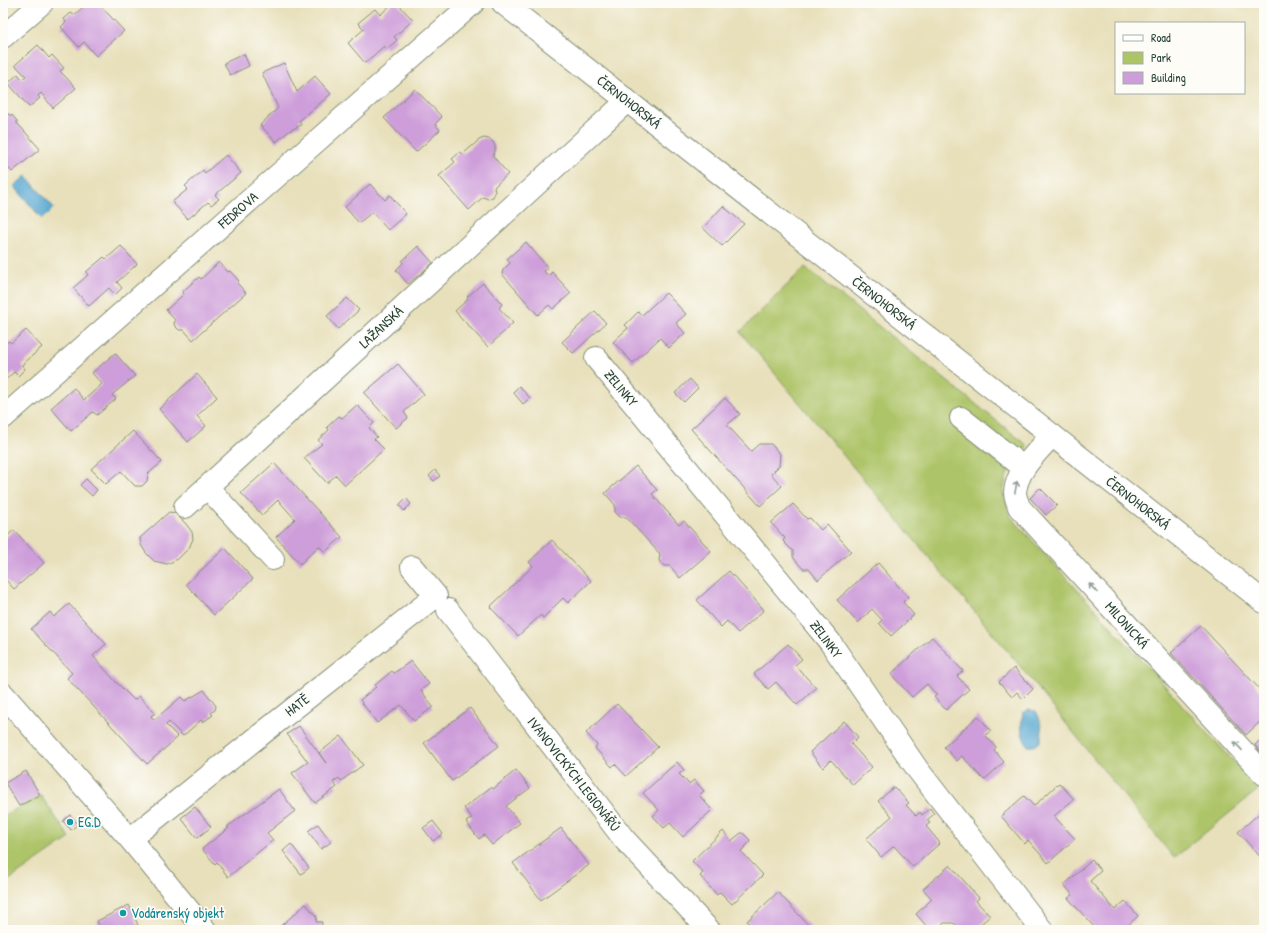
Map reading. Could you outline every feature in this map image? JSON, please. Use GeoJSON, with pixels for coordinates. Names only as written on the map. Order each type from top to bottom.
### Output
{"type":"FeatureCollection","features":[{"type":"Feature","properties":{"kind":"street"},"geometry":{"type":"LineString","coordinates":[[3,37],[42,3]]}},
{"type":"Feature","properties":{"kind":"street","name":"FEDROVA"},"geometry":{"type":"LineString","coordinates":[[3,418],[473,3]]}},
{"type":"Feature","properties":{"kind":"street","name":"ČERNOHORSKÁ"},"geometry":{"type":"LineString","coordinates":[[503,3],[1264,602]]}},
{"type":"Feature","properties":{"kind":"street","name":"LAŽANSKÁ"},"geometry":{"type":"LineString","coordinates":[[185,507],[627,101]]}},
{"type":"Feature","properties":{"kind":"street","name":"ZELINKY"},"geometry":{"type":"LineString","coordinates":[[596,358],[830,642],[918,770],[1042,930]]}},
{"type":"Feature","properties":{"kind":"street"},"geometry":{"type":"LineString","coordinates":[[961,418],[1024,468]]}},
{"type":"Feature","properties":{"kind":"street","name":"MILONICKÁ"},"geometry":{"type":"LineString","coordinates":[[1052,435],[1024,468],[1018,479],[1015,494],[1019,508],[1264,774]]}},
{"type":"Feature","properties":{"kind":"street"},"geometry":{"type":"LineString","coordinates":[[207,487],[273,559]]}},
{"type":"Feature","properties":{"kind":"street","name":"HATĚ"},"geometry":{"type":"LineString","coordinates":[[130,839],[436,596],[412,567]]}},
{"type":"Feature","properties":{"kind":"street","name":"IVANOVICKÝCH LEGIONÁŘŮ"},"geometry":{"type":"LineString","coordinates":[[448,610],[624,839],[709,930]]}},
{"type":"Feature","properties":{"kind":"street"},"geometry":{"type":"LineString","coordinates":[[3,694],[130,839],[205,930]]}},
{"type":"Feature","properties":{"kind":"green space"},"geometry":{"type":"Polygon","coordinates":[[[805,267],[1028,446],[1007,474],[1003,492],[1010,516],[1259,789],[1174,858],[1020,666],[740,332],[805,267]]]}},
{"type":"Feature","properties":{"kind":"green space"},"geometry":{"type":"Polygon","coordinates":[[[41,796],[70,838],[3,884],[3,816],[41,796]]]}},
{"type":"Feature","properties":{"kind":"water"},"geometry":{"type":"Polygon","coordinates":[[[26,176],[54,208],[42,219],[14,186],[26,176]]]}},
{"type":"Feature","properties":{"kind":"water"},"geometry":{"type":"Polygon","coordinates":[[[1029,710],[1036,711],[1042,734],[1039,743],[1034,746],[1028,746],[1024,739],[1022,730],[1023,713],[1029,710]]]}},
{"type":"Feature","properties":{"kind":"building"},"geometry":{"type":"Polygon","coordinates":[[[88,3],[98,3],[124,31],[96,56],[84,42],[79,47],[61,27],[66,22],[64,19],[71,13],[74,15],[88,3]]]}},
{"type":"Feature","properties":{"kind":"building"},"geometry":{"type":"Polygon","coordinates":[[[393,3],[397,3],[413,20],[394,37],[397,40],[387,49],[384,46],[365,63],[348,43],[364,29],[358,23],[375,9],[380,15],[393,3]]]}},
{"type":"Feature","properties":{"kind":"building"},"geometry":{"type":"Polygon","coordinates":[[[38,45],[49,58],[52,55],[64,68],[60,71],[76,88],[53,108],[41,93],[38,96],[40,98],[29,107],[8,83],[18,74],[22,79],[26,76],[15,65],[38,45]]]}},
{"type":"Feature","properties":{"kind":"building"},"geometry":{"type":"Polygon","coordinates":[[[244,54],[249,66],[230,75],[224,63],[244,54]]]}},
{"type":"Feature","properties":{"kind":"building"},"geometry":{"type":"Polygon","coordinates":[[[284,63],[297,92],[315,76],[331,94],[299,121],[301,125],[289,131],[276,142],[260,125],[278,108],[262,73],[284,63]]]}},
{"type":"Feature","properties":{"kind":"building"},"geometry":{"type":"Polygon","coordinates":[[[415,89],[442,117],[435,124],[440,130],[416,152],[384,118],[415,89]]]}},
{"type":"Feature","properties":{"kind":"building"},"geometry":{"type":"Polygon","coordinates":[[[3,108],[9,115],[12,115],[17,121],[17,124],[40,149],[12,172],[5,164],[3,166],[3,108]]]}},
{"type":"Feature","properties":{"kind":"building"},"geometry":{"type":"Polygon","coordinates":[[[484,138],[493,142],[495,151],[493,156],[508,174],[494,187],[495,192],[493,197],[488,199],[483,197],[469,210],[439,176],[455,162],[452,159],[460,152],[463,154],[479,140],[484,138]]]}},
{"type":"Feature","properties":{"kind":"building"},"geometry":{"type":"Polygon","coordinates":[[[226,155],[241,173],[215,195],[219,199],[211,205],[208,202],[188,219],[172,202],[188,189],[185,186],[203,170],[205,173],[226,155]]]}},
{"type":"Feature","properties":{"kind":"building"},"geometry":{"type":"Polygon","coordinates":[[[370,184],[385,200],[390,195],[406,214],[388,230],[372,212],[359,223],[345,207],[370,184]]]}},
{"type":"Feature","properties":{"kind":"building"},"geometry":{"type":"Polygon","coordinates":[[[723,206],[744,224],[722,246],[703,228],[723,206]]]}},
{"type":"Feature","properties":{"kind":"building"},"geometry":{"type":"Polygon","coordinates":[[[526,242],[548,268],[544,271],[548,276],[552,272],[571,293],[553,309],[549,305],[538,315],[502,274],[503,270],[510,263],[507,259],[526,242]]]}},
{"type":"Feature","properties":{"kind":"building"},"geometry":{"type":"Polygon","coordinates":[[[121,246],[137,264],[117,282],[122,288],[115,295],[109,288],[89,306],[73,288],[88,275],[86,272],[104,257],[106,259],[121,246]]]}},
{"type":"Feature","properties":{"kind":"building"},"geometry":{"type":"Polygon","coordinates":[[[418,246],[433,263],[408,284],[396,270],[403,263],[402,261],[418,246]]]}},
{"type":"Feature","properties":{"kind":"building"},"geometry":{"type":"Polygon","coordinates":[[[219,262],[239,281],[237,283],[246,293],[193,340],[184,330],[179,330],[174,325],[175,320],[166,310],[184,294],[182,292],[199,277],[201,279],[219,262]]]}},
{"type":"Feature","properties":{"kind":"building"},"geometry":{"type":"Polygon","coordinates":[[[483,283],[502,304],[499,308],[513,323],[488,347],[455,311],[468,299],[467,297],[483,283]]]}},
{"type":"Feature","properties":{"kind":"building"},"geometry":{"type":"Polygon","coordinates":[[[666,293],[686,314],[676,323],[685,333],[669,348],[660,338],[633,363],[613,342],[628,328],[625,325],[638,312],[642,315],[666,293]]]}},
{"type":"Feature","properties":{"kind":"building"},"geometry":{"type":"Polygon","coordinates":[[[347,298],[359,310],[338,329],[327,316],[347,298]]]}},
{"type":"Feature","properties":{"kind":"building"},"geometry":{"type":"Polygon","coordinates":[[[595,311],[606,323],[573,353],[562,342],[595,311]]]}},
{"type":"Feature","properties":{"kind":"building"},"geometry":{"type":"Polygon","coordinates":[[[26,330],[42,347],[22,365],[25,369],[18,376],[14,372],[3,382],[3,346],[9,341],[11,343],[26,330]]]}},
{"type":"Feature","properties":{"kind":"building"},"geometry":{"type":"Polygon","coordinates":[[[115,353],[135,376],[112,395],[116,399],[97,415],[93,412],[71,431],[51,408],[74,388],[84,400],[102,384],[92,373],[115,353]]]}},
{"type":"Feature","properties":{"kind":"building"},"geometry":{"type":"Polygon","coordinates":[[[398,364],[424,394],[404,412],[408,418],[396,428],[364,393],[398,364]]]}},
{"type":"Feature","properties":{"kind":"building"},"geometry":{"type":"Polygon","coordinates":[[[197,374],[217,397],[197,416],[206,426],[188,442],[159,409],[197,374]]]}},
{"type":"Feature","properties":{"kind":"building"},"geometry":{"type":"Polygon","coordinates":[[[690,379],[698,388],[684,402],[675,393],[690,379]]]}},
{"type":"Feature","properties":{"kind":"building"},"geometry":{"type":"Polygon","coordinates":[[[519,386],[530,398],[523,404],[513,392],[519,386]]]}},
{"type":"Feature","properties":{"kind":"building"},"geometry":{"type":"Polygon","coordinates":[[[725,398],[740,414],[727,425],[751,451],[759,444],[771,444],[780,454],[779,466],[771,474],[782,486],[760,506],[691,429],[725,398]]]}},
{"type":"Feature","properties":{"kind":"building"},"geometry":{"type":"Polygon","coordinates":[[[357,405],[374,423],[369,428],[377,437],[374,439],[384,449],[345,485],[336,475],[327,483],[304,458],[322,444],[318,440],[329,430],[327,427],[339,416],[342,418],[357,405]]]}},
{"type":"Feature","properties":{"kind":"building"},"geometry":{"type":"Polygon","coordinates":[[[133,431],[162,462],[148,474],[147,481],[142,486],[135,486],[121,471],[106,484],[91,469],[133,431]]]}},
{"type":"Feature","properties":{"kind":"building"},"geometry":{"type":"Polygon","coordinates":[[[274,463],[342,537],[325,552],[319,546],[300,564],[276,537],[295,519],[278,500],[262,515],[241,493],[274,463]]]}},
{"type":"Feature","properties":{"kind":"building"},"geometry":{"type":"Polygon","coordinates":[[[636,466],[657,490],[652,494],[671,516],[679,525],[684,521],[711,551],[680,578],[670,566],[664,566],[659,561],[660,554],[626,517],[620,517],[615,512],[615,505],[605,493],[636,466]]]}},
{"type":"Feature","properties":{"kind":"building"},"geometry":{"type":"Polygon","coordinates":[[[435,470],[440,476],[434,481],[429,476],[435,470]]]}},
{"type":"Feature","properties":{"kind":"building"},"geometry":{"type":"Polygon","coordinates":[[[86,479],[97,490],[92,496],[80,485],[86,479]]]}},
{"type":"Feature","properties":{"kind":"building"},"geometry":{"type":"Polygon","coordinates":[[[1040,488],[1057,505],[1046,515],[1030,498],[1040,488]]]}},
{"type":"Feature","properties":{"kind":"building"},"geometry":{"type":"Polygon","coordinates":[[[406,498],[411,504],[404,511],[399,505],[406,498]]]}},
{"type":"Feature","properties":{"kind":"building"},"geometry":{"type":"Polygon","coordinates":[[[793,504],[807,519],[810,518],[821,530],[827,524],[851,551],[818,580],[809,569],[803,569],[793,557],[793,551],[783,541],[785,538],[771,523],[793,504]]]}},
{"type":"Feature","properties":{"kind":"building"},"geometry":{"type":"Polygon","coordinates":[[[169,512],[175,513],[186,524],[192,532],[193,539],[189,548],[178,559],[167,564],[154,561],[141,545],[140,538],[169,512]]]}},
{"type":"Feature","properties":{"kind":"building"},"geometry":{"type":"Polygon","coordinates":[[[14,530],[44,563],[14,589],[3,577],[3,540],[14,530]]]}},
{"type":"Feature","properties":{"kind":"building"},"geometry":{"type":"Polygon","coordinates":[[[552,540],[591,581],[568,603],[563,598],[543,618],[541,615],[518,636],[490,607],[533,566],[529,562],[552,540]]]}},
{"type":"Feature","properties":{"kind":"building"},"geometry":{"type":"Polygon","coordinates":[[[225,548],[253,579],[214,615],[186,584],[225,548]]]}},
{"type":"Feature","properties":{"kind":"building"},"geometry":{"type":"Polygon","coordinates":[[[878,563],[908,597],[903,602],[914,615],[891,636],[879,623],[882,620],[872,609],[858,623],[837,600],[878,563]]]}},
{"type":"Feature","properties":{"kind":"building"},"geometry":{"type":"Polygon","coordinates":[[[729,571],[764,610],[738,633],[727,621],[721,627],[697,600],[729,571]]]}},
{"type":"Feature","properties":{"kind":"building"},"geometry":{"type":"Polygon","coordinates":[[[69,604],[106,644],[93,656],[134,700],[139,696],[155,713],[151,716],[154,720],[181,697],[185,701],[204,690],[216,706],[215,710],[211,713],[213,715],[203,722],[201,720],[183,736],[169,722],[166,725],[178,737],[147,764],[67,678],[72,673],[31,629],[50,612],[54,617],[69,604]]]}},
{"type":"Feature","properties":{"kind":"building"},"geometry":{"type":"Polygon","coordinates":[[[1201,626],[1264,694],[1264,718],[1246,735],[1171,653],[1201,626]]]}},
{"type":"Feature","properties":{"kind":"building"},"geometry":{"type":"Polygon","coordinates":[[[932,637],[963,671],[957,676],[969,689],[946,710],[934,697],[937,695],[927,684],[912,697],[891,674],[932,637]]]}},
{"type":"Feature","properties":{"kind":"building"},"geometry":{"type":"Polygon","coordinates":[[[788,644],[802,659],[795,665],[816,688],[797,705],[776,682],[768,689],[754,674],[788,644]]]}},
{"type":"Feature","properties":{"kind":"building"},"geometry":{"type":"Polygon","coordinates":[[[411,661],[429,684],[421,690],[433,707],[414,721],[401,705],[377,723],[360,700],[392,671],[394,673],[411,661]]]}},
{"type":"Feature","properties":{"kind":"building"},"geometry":{"type":"Polygon","coordinates":[[[1014,668],[1033,689],[1023,699],[1017,692],[1012,697],[999,682],[1014,668]]]}},
{"type":"Feature","properties":{"kind":"building"},"geometry":{"type":"Polygon","coordinates":[[[617,704],[658,747],[626,776],[615,764],[612,767],[595,748],[597,745],[586,733],[617,704]]]}},
{"type":"Feature","properties":{"kind":"building"},"geometry":{"type":"Polygon","coordinates":[[[470,708],[499,746],[452,781],[424,743],[470,708]]]}},
{"type":"Feature","properties":{"kind":"building"},"geometry":{"type":"Polygon","coordinates":[[[978,716],[991,731],[985,735],[996,747],[994,750],[1004,762],[984,780],[962,756],[957,761],[944,747],[978,716]]]}},
{"type":"Feature","properties":{"kind":"building"},"geometry":{"type":"Polygon","coordinates":[[[844,721],[858,737],[851,744],[872,767],[853,785],[831,760],[823,768],[810,752],[844,721]]]}},
{"type":"Feature","properties":{"kind":"building"},"geometry":{"type":"Polygon","coordinates":[[[299,726],[326,763],[319,753],[341,736],[363,765],[341,781],[339,778],[333,782],[337,787],[315,803],[292,773],[308,762],[287,734],[299,726]]]}},
{"type":"Feature","properties":{"kind":"building"},"geometry":{"type":"Polygon","coordinates":[[[1264,736],[1264,756],[1255,745],[1264,736]]]}},
{"type":"Feature","properties":{"kind":"building"},"geometry":{"type":"Polygon","coordinates":[[[677,762],[684,770],[679,774],[689,784],[694,780],[704,791],[699,795],[712,810],[683,837],[670,823],[664,828],[653,816],[659,810],[643,793],[677,762]]]}},
{"type":"Feature","properties":{"kind":"building"},"geometry":{"type":"Polygon","coordinates":[[[516,770],[530,788],[506,806],[520,823],[492,845],[484,835],[479,839],[466,822],[472,818],[464,808],[491,787],[493,789],[516,770]]]}},
{"type":"Feature","properties":{"kind":"building"},"geometry":{"type":"Polygon","coordinates":[[[26,771],[40,795],[19,806],[5,783],[26,771]]]}},
{"type":"Feature","properties":{"kind":"building"},"geometry":{"type":"Polygon","coordinates":[[[1059,783],[1074,799],[1054,816],[1075,839],[1048,863],[1028,840],[1025,844],[1001,816],[1024,796],[1034,806],[1059,783]]]}},
{"type":"Feature","properties":{"kind":"building"},"geometry":{"type":"Polygon","coordinates":[[[894,787],[909,803],[906,805],[916,816],[920,812],[922,815],[930,808],[934,814],[927,820],[930,823],[926,826],[940,843],[913,867],[894,846],[881,857],[866,839],[892,816],[878,801],[894,787]]]}},
{"type":"Feature","properties":{"kind":"building"},"geometry":{"type":"Polygon","coordinates":[[[279,789],[295,811],[267,833],[273,840],[228,877],[217,862],[215,864],[202,849],[229,828],[227,827],[279,789]]]}},
{"type":"Feature","properties":{"kind":"building"},"geometry":{"type":"Polygon","coordinates":[[[195,807],[211,827],[197,838],[181,818],[195,807]]]}},
{"type":"Feature","properties":{"kind":"building"},"geometry":{"type":"Polygon","coordinates":[[[1262,811],[1264,813],[1264,861],[1238,832],[1262,811]]]}},
{"type":"Feature","properties":{"kind":"building","name":"EG.D"},"geometry":{"type":"Polygon","coordinates":[[[70,815],[78,824],[71,830],[63,821],[70,815]]]}},
{"type":"Feature","properties":{"kind":"building"},"geometry":{"type":"Polygon","coordinates":[[[433,821],[443,834],[433,841],[423,828],[433,821]]]}},
{"type":"Feature","properties":{"kind":"building"},"geometry":{"type":"Polygon","coordinates":[[[318,824],[331,842],[321,849],[308,831],[318,824]]]}},
{"type":"Feature","properties":{"kind":"building"},"geometry":{"type":"Polygon","coordinates":[[[561,828],[589,865],[541,900],[513,863],[561,828]]]}},
{"type":"Feature","properties":{"kind":"building"},"geometry":{"type":"Polygon","coordinates":[[[723,831],[731,841],[741,833],[743,833],[750,840],[741,851],[763,875],[732,904],[720,892],[717,895],[700,876],[703,873],[692,861],[723,831]]]}},
{"type":"Feature","properties":{"kind":"building"},"geometry":{"type":"Polygon","coordinates":[[[291,844],[309,868],[301,874],[283,851],[291,844]]]}},
{"type":"Feature","properties":{"kind":"building"},"geometry":{"type":"Polygon","coordinates":[[[1092,860],[1101,871],[1090,881],[1115,910],[1125,901],[1138,916],[1127,926],[1130,930],[1093,930],[1095,928],[1068,898],[1073,895],[1064,885],[1092,860]]]}},
{"type":"Feature","properties":{"kind":"building"},"geometry":{"type":"Polygon","coordinates":[[[950,865],[979,898],[976,901],[990,916],[974,930],[960,930],[954,923],[944,923],[938,928],[928,928],[916,914],[932,899],[923,889],[950,865]]]}},
{"type":"Feature","properties":{"kind":"building"},"geometry":{"type":"Polygon","coordinates":[[[778,892],[813,930],[755,930],[747,921],[778,892]]]}},
{"type":"Feature","properties":{"kind":"building"},"geometry":{"type":"Polygon","coordinates":[[[306,904],[317,917],[316,922],[322,922],[321,930],[276,930],[306,904]]]}},
{"type":"Feature","properties":{"kind":"building","name":"Vodárenský objekt"},"geometry":{"type":"Polygon","coordinates":[[[129,905],[138,925],[127,930],[101,930],[97,921],[129,905]]]}},
{"type":"Feature","properties":{"kind":"place","name":"EG.D"},"geometry":{"type":"Point","coordinates":[70,822]}},
{"type":"Feature","properties":{"kind":"place","name":"Vodárenský objekt"},"geometry":{"type":"Point","coordinates":[123,913]}}]}
